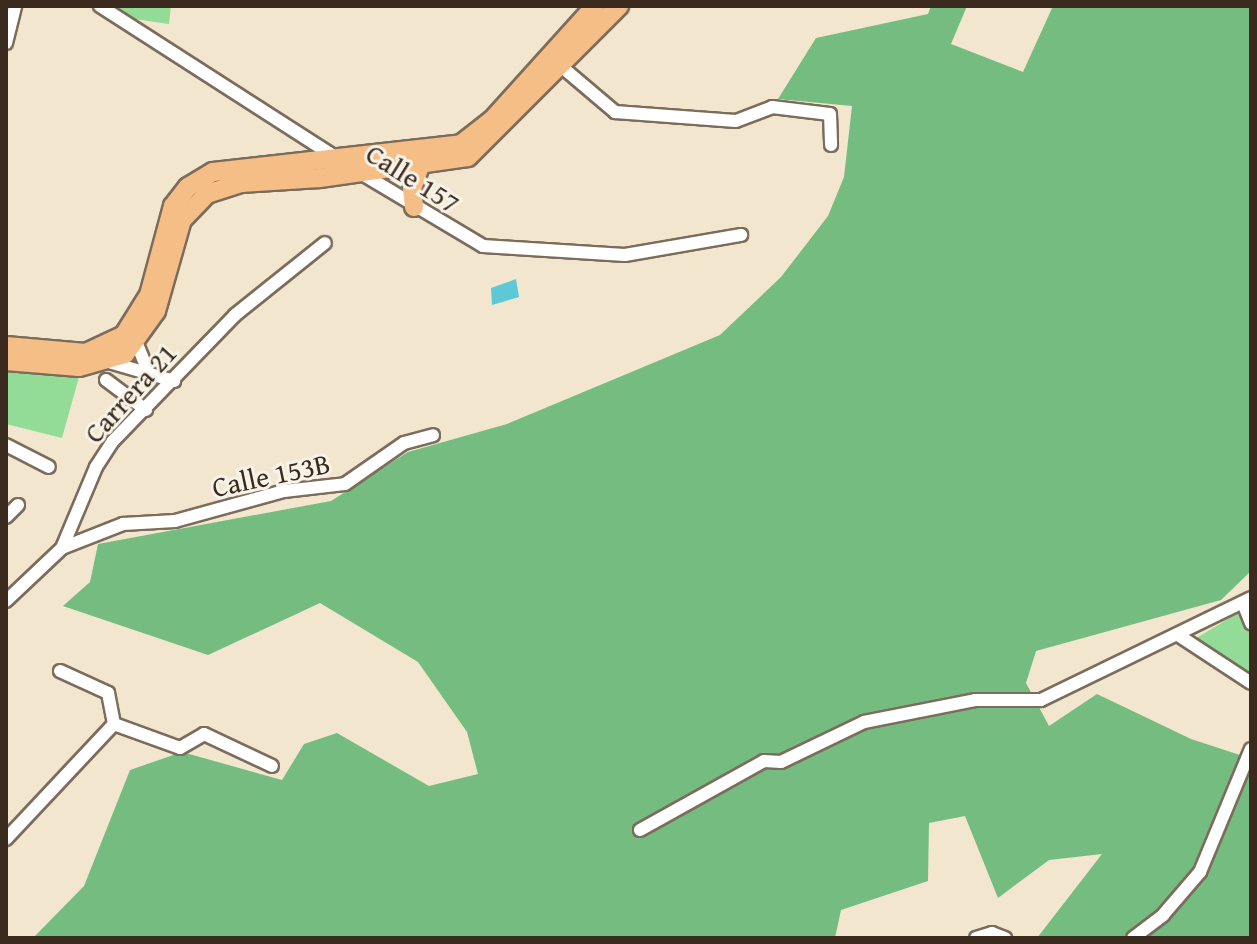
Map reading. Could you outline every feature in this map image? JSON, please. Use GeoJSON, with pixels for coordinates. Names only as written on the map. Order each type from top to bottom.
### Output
{"type":"FeatureCollection","features":[{"type":"Feature","properties":{"kind":"main road"},"geometry":{"type":"LineString","coordinates":[[6,346],[86,353],[124,335],[149,295],[173,206],[198,180],[229,168],[461,144],[492,120],[595,6]]}},
{"type":"Feature","properties":{"kind":"main road"},"geometry":{"type":"LineString","coordinates":[[6,361],[107,371],[137,344],[163,293],[182,220],[198,200],[241,183],[420,166],[481,149],[619,6]]}},
{"type":"Feature","properties":{"kind":"main road"},"geometry":{"type":"LineString","coordinates":[[414,207],[412,189],[420,166]]}},
{"type":"Feature","properties":{"kind":"street"},"geometry":{"type":"LineString","coordinates":[[6,43],[15,6]]}},
{"type":"Feature","properties":{"kind":"street","name":"Calle 157"},"geometry":{"type":"LineString","coordinates":[[100,6],[358,172],[483,246],[625,255],[741,235]]}},
{"type":"Feature","properties":{"kind":"street"},"geometry":{"type":"LineString","coordinates":[[562,67],[615,112],[736,121],[772,107],[830,114],[831,145]]}},
{"type":"Feature","properties":{"kind":"street","name":"Carrera 21"},"geometry":{"type":"LineString","coordinates":[[6,601],[62,548],[96,467],[113,441],[235,315],[325,243]]}},
{"type":"Feature","properties":{"kind":"street"},"geometry":{"type":"LineString","coordinates":[[137,344],[147,369]]}},
{"type":"Feature","properties":{"kind":"street"},"geometry":{"type":"LineString","coordinates":[[107,371],[147,369],[174,381]]}},
{"type":"Feature","properties":{"kind":"street"},"geometry":{"type":"LineString","coordinates":[[107,371],[146,410]]}},
{"type":"Feature","properties":{"kind":"street","name":"Calle 153B"},"geometry":{"type":"LineString","coordinates":[[62,548],[123,524],[175,521],[284,491],[345,484],[404,443],[433,435]]}},
{"type":"Feature","properties":{"kind":"street"},"geometry":{"type":"LineString","coordinates":[[6,445],[49,467]]}},
{"type":"Feature","properties":{"kind":"street"},"geometry":{"type":"LineString","coordinates":[[6,517],[18,505]]}},
{"type":"Feature","properties":{"kind":"street"},"geometry":{"type":"LineString","coordinates":[[640,830],[764,761],[781,762],[864,722],[975,700],[1041,700],[1247,600],[1251,623]]}},
{"type":"Feature","properties":{"kind":"street"},"geometry":{"type":"LineString","coordinates":[[1178,635],[1251,683]]}},
{"type":"Feature","properties":{"kind":"street"},"geometry":{"type":"LineString","coordinates":[[60,671],[108,693],[114,724]]}},
{"type":"Feature","properties":{"kind":"street"},"geometry":{"type":"LineString","coordinates":[[114,724],[180,748],[204,734],[272,766]]}},
{"type":"Feature","properties":{"kind":"street"},"geometry":{"type":"LineString","coordinates":[[6,839],[114,724]]}},
{"type":"Feature","properties":{"kind":"street"},"geometry":{"type":"LineString","coordinates":[[1133,938],[1163,915],[1200,872],[1251,749]]}},
{"type":"Feature","properties":{"kind":"street"},"geometry":{"type":"LineString","coordinates":[[980,936],[1005,938]]}},
{"type":"Feature","properties":{"kind":"green space"},"geometry":{"type":"Polygon","coordinates":[[[113,6],[171,6],[169,24],[134,19],[113,6]]]}},
{"type":"Feature","properties":{"kind":"green space"},"geometry":{"type":"Polygon","coordinates":[[[931,6],[967,6],[951,44],[1023,72],[1053,6],[1251,6],[1251,571],[1221,600],[1036,651],[1026,683],[1049,726],[1097,694],[1191,739],[1246,757],[1251,754],[1251,938],[1037,938],[1102,854],[1049,860],[998,898],[965,816],[929,823],[928,881],[841,910],[835,938],[33,938],[84,886],[130,770],[182,752],[282,780],[304,744],[337,733],[429,786],[478,774],[467,732],[418,662],[320,603],[208,655],[63,606],[90,582],[98,544],[331,501],[408,452],[507,424],[720,335],[781,277],[828,216],[844,177],[852,106],[778,99],[816,38],[928,14],[931,6]]]}},
{"type":"Feature","properties":{"kind":"green space"},"geometry":{"type":"Polygon","coordinates":[[[6,372],[79,377],[62,438],[6,424],[6,372]]]}},
{"type":"Feature","properties":{"kind":"green space"},"geometry":{"type":"Polygon","coordinates":[[[1243,610],[1251,633],[1251,679],[1193,640],[1243,610]]]}},
{"type":"Feature","properties":{"kind":"water"},"geometry":{"type":"Polygon","coordinates":[[[516,279],[519,297],[492,305],[491,288],[516,279]]]}}]}
